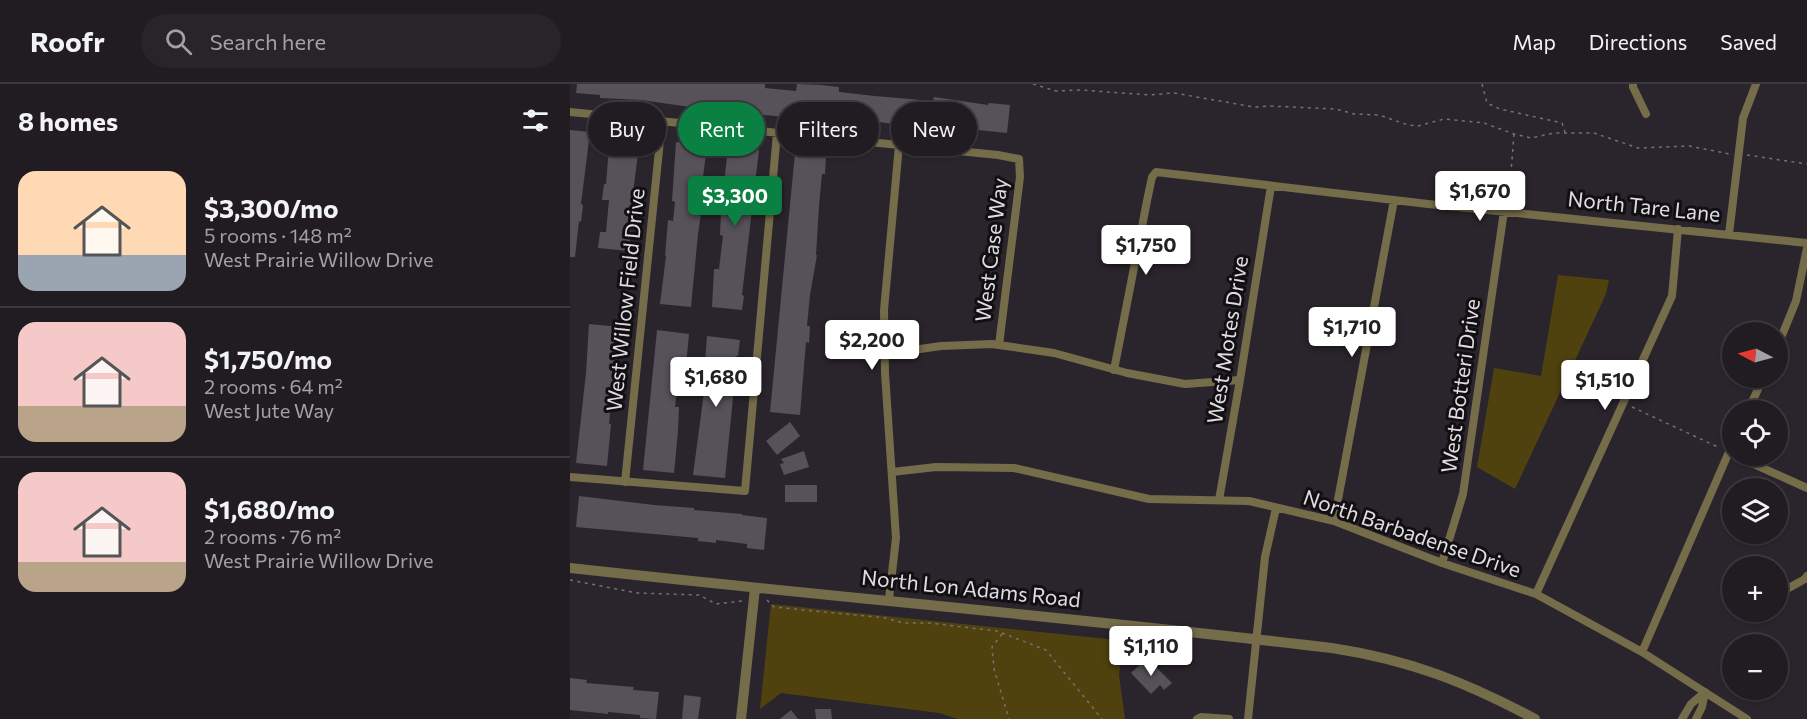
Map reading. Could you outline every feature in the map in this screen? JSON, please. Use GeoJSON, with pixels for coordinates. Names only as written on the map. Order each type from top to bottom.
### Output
{"type":"FeatureCollection","features":[{"type":"Feature","properties":{"kind":"street"},"geometry":{"type":"LineString","coordinates":[[1633,84],[1646,114]]}},
{"type":"Feature","properties":{"kind":"street"},"geometry":{"type":"LineString","coordinates":[[1729,234],[1743,118],[1756,84]]}},
{"type":"Feature","properties":{"kind":"street"},"geometry":{"type":"LineString","coordinates":[[570,112],[588,114]]}},
{"type":"Feature","properties":{"kind":"street"},"geometry":{"type":"LineString","coordinates":[[570,477],[745,491],[777,133],[666,121]]}},
{"type":"Feature","properties":{"kind":"street","name":"West Case Way"},"geometry":{"type":"LineString","coordinates":[[977,153],[1018,159],[1020,177],[999,345]]}},
{"type":"Feature","properties":{"kind":"street","name":"West Willow Field Drive"},"geometry":{"type":"LineString","coordinates":[[625,482],[658,156]]}},
{"type":"Feature","properties":{"kind":"street"},"geometry":{"type":"LineString","coordinates":[[889,599],[896,538],[884,310],[898,156]]}},
{"type":"Feature","properties":{"kind":"street","name":"North Tare Lane"},"geometry":{"type":"LineString","coordinates":[[1114,370],[1152,177],[1156,172],[1394,200],[1807,243]]}},
{"type":"Feature","properties":{"kind":"street","name":"West Motes Drive"},"geometry":{"type":"LineString","coordinates":[[1219,500],[1271,186]]}},
{"type":"Feature","properties":{"kind":"street"},"geometry":{"type":"LineString","coordinates":[[1334,522],[1394,200]]}},
{"type":"Feature","properties":{"kind":"street","name":"West Botteri Drive"},"geometry":{"type":"LineString","coordinates":[[1442,563],[1463,494],[1504,211]]}},
{"type":"Feature","properties":{"kind":"street"},"geometry":{"type":"LineString","coordinates":[[1536,594],[1672,296],[1678,229]]}},
{"type":"Feature","properties":{"kind":"street"},"geometry":{"type":"LineString","coordinates":[[1788,322],[1796,302],[1807,248]]}},
{"type":"Feature","properties":{"kind":"street"},"geometry":{"type":"LineString","coordinates":[[885,354],[941,346],[999,345],[1054,353],[1114,370],[1185,384],[1240,380]]}},
{"type":"Feature","properties":{"kind":"street","name":"North Barbadense Drive"},"geometry":{"type":"LineString","coordinates":[[892,472],[936,466],[1014,468],[1149,499],[1249,501],[1334,522],[1442,563],[1536,594],[1642,652],[1747,719]]}},
{"type":"Feature","properties":{"kind":"street"},"geometry":{"type":"LineString","coordinates":[[1642,652],[1727,466]]}},
{"type":"Feature","properties":{"kind":"street"},"geometry":{"type":"LineString","coordinates":[[1762,466],[1807,488]]}},
{"type":"Feature","properties":{"kind":"street"},"geometry":{"type":"LineString","coordinates":[[1248,719],[1265,557],[1276,508]]}},
{"type":"Feature","properties":{"kind":"street","name":"North Lon Adams Road"},"geometry":{"type":"LineString","coordinates":[[570,568],[755,588],[889,599],[1343,650],[1437,672],[1479,690],[1535,719]]}},
{"type":"Feature","properties":{"kind":"street"},"geometry":{"type":"LineString","coordinates":[[1788,588],[1807,576]]}},
{"type":"Feature","properties":{"kind":"street"},"geometry":{"type":"LineString","coordinates":[[741,719],[755,588]]}},
{"type":"Feature","properties":{"kind":"street"},"geometry":{"type":"LineString","coordinates":[[1682,719],[1691,704],[1705,692]]}},
{"type":"Feature","properties":{"kind":"street"},"geometry":{"type":"LineString","coordinates":[[1696,719],[1702,707],[1705,692]]}},
{"type":"Feature","properties":{"kind":"street"},"geometry":{"type":"LineString","coordinates":[[1197,719],[1201,717],[1228,719]]}},
{"type":"Feature","properties":{"kind":"path"},"geometry":{"type":"LineString","coordinates":[[1033,84],[1056,91],[1080,90],[1150,95],[1174,93],[1254,107],[1336,109],[1354,114],[1379,115],[1418,126],[1444,119],[1484,123],[1531,138],[1565,132],[1594,133],[1638,148],[1689,146],[1807,164]]}},
{"type":"Feature","properties":{"kind":"path"},"geometry":{"type":"LineString","coordinates":[[1482,84],[1487,103],[1500,110],[1562,123],[1565,132]]}},
{"type":"Feature","properties":{"kind":"path"},"geometry":{"type":"LineString","coordinates":[[1514,134],[1511,172],[1518,195],[1519,213]]}},
{"type":"Feature","properties":{"kind":"path"},"geometry":{"type":"LineString","coordinates":[[1623,403],[1722,447]]}},
{"type":"Feature","properties":{"kind":"path"},"geometry":{"type":"LineString","coordinates":[[570,580],[637,593],[699,595],[716,604],[739,601],[774,607],[886,618],[903,623],[929,623],[1002,634],[1046,650],[1102,719]]}},
{"type":"Feature","properties":{"kind":"path"},"geometry":{"type":"LineString","coordinates":[[755,588],[774,607]]}},
{"type":"Feature","properties":{"kind":"path"},"geometry":{"type":"LineString","coordinates":[[1002,634],[992,648],[994,669],[1009,719]]}},
{"type":"Feature","properties":{"kind":"shaded area"},"geometry":{"type":"Polygon","coordinates":[[[1558,275],[1609,280],[1606,294],[1515,489],[1477,467],[1494,368],[1541,376],[1558,275]]]}},
{"type":"Feature","properties":{"kind":"shaded area"},"geometry":{"type":"Polygon","coordinates":[[[771,604],[1156,644],[1122,655],[1119,675],[1125,719],[958,719],[939,713],[781,693],[760,709],[771,604]]]}},
{"type":"Feature","properties":{"kind":"building"},"geometry":{"type":"Polygon","coordinates":[[[577,84],[765,84],[765,88],[796,91],[797,84],[839,87],[839,92],[875,96],[933,101],[934,97],[968,102],[891,102],[891,124],[879,122],[879,102],[777,102],[777,116],[765,115],[765,102],[678,102],[678,105],[666,102],[600,98],[600,95],[576,93],[577,84]]]}},
{"type":"Feature","properties":{"kind":"building"},"geometry":{"type":"Polygon","coordinates":[[[977,103],[1010,105],[1007,133],[977,130],[977,103]]]}},
{"type":"Feature","properties":{"kind":"building"},"geometry":{"type":"Polygon","coordinates":[[[570,130],[588,132],[588,148],[581,222],[579,221],[575,257],[570,257],[570,130]]]}},
{"type":"Feature","properties":{"kind":"building"},"geometry":{"type":"Polygon","coordinates":[[[676,142],[678,142],[678,156],[706,156],[701,194],[704,194],[691,307],[660,304],[668,220],[673,221],[675,202],[672,201],[676,142]]]}},
{"type":"Feature","properties":{"kind":"building"},"geometry":{"type":"Polygon","coordinates":[[[608,156],[638,156],[631,209],[633,210],[629,251],[598,248],[600,232],[606,232],[609,200],[602,200],[604,184],[606,184],[608,156]]]}},
{"type":"Feature","properties":{"kind":"building"},"geometry":{"type":"Polygon","coordinates":[[[727,156],[758,156],[742,310],[712,307],[714,269],[719,269],[723,236],[720,235],[727,156]]]}},
{"type":"Feature","properties":{"kind":"building"},"geometry":{"type":"Polygon","coordinates":[[[795,156],[826,156],[825,174],[822,174],[817,255],[807,326],[810,326],[809,343],[806,342],[800,415],[770,412],[795,156]]]}},
{"type":"Feature","properties":{"kind":"building"},"geometry":{"type":"Polygon","coordinates":[[[589,324],[620,327],[609,424],[611,424],[607,466],[576,463],[589,324]]]}},
{"type":"Feature","properties":{"kind":"building"},"geometry":{"type":"Polygon","coordinates":[[[657,330],[689,334],[685,376],[679,375],[675,407],[679,407],[674,473],[643,470],[657,330]]]}},
{"type":"Feature","properties":{"kind":"building"},"geometry":{"type":"Polygon","coordinates":[[[707,336],[740,340],[732,388],[734,388],[725,478],[693,475],[706,377],[704,377],[707,336]]]}},
{"type":"Feature","properties":{"kind":"building"},"geometry":{"type":"Polygon","coordinates":[[[790,422],[800,436],[777,455],[766,441],[790,422]]]}},
{"type":"Feature","properties":{"kind":"building"},"geometry":{"type":"Polygon","coordinates":[[[804,451],[809,467],[784,475],[780,464],[784,463],[781,459],[804,451]]]}},
{"type":"Feature","properties":{"kind":"building"},"geometry":{"type":"Polygon","coordinates":[[[785,485],[817,485],[817,502],[785,502],[785,485]]]}},
{"type":"Feature","properties":{"kind":"building"},"geometry":{"type":"Polygon","coordinates":[[[579,496],[767,518],[764,550],[747,548],[747,544],[716,540],[716,543],[698,541],[698,538],[576,527],[579,496]]]}},
{"type":"Feature","properties":{"kind":"building"},"geometry":{"type":"Polygon","coordinates":[[[1147,658],[1172,683],[1164,690],[1160,685],[1151,694],[1131,673],[1147,658]]]}},
{"type":"Feature","properties":{"kind":"building"},"geometry":{"type":"Polygon","coordinates":[[[570,678],[587,680],[586,683],[634,687],[633,690],[659,692],[656,719],[640,718],[640,715],[570,710],[570,678]]]}},
{"type":"Feature","properties":{"kind":"building"},"geometry":{"type":"Polygon","coordinates":[[[684,695],[701,697],[698,719],[682,719],[684,695]]]}},
{"type":"Feature","properties":{"kind":"building"},"geometry":{"type":"Polygon","coordinates":[[[815,709],[831,709],[832,719],[816,719],[815,709]]]}},
{"type":"Feature","properties":{"kind":"building"},"geometry":{"type":"Polygon","coordinates":[[[791,710],[798,719],[780,719],[791,710]]]}}]}
